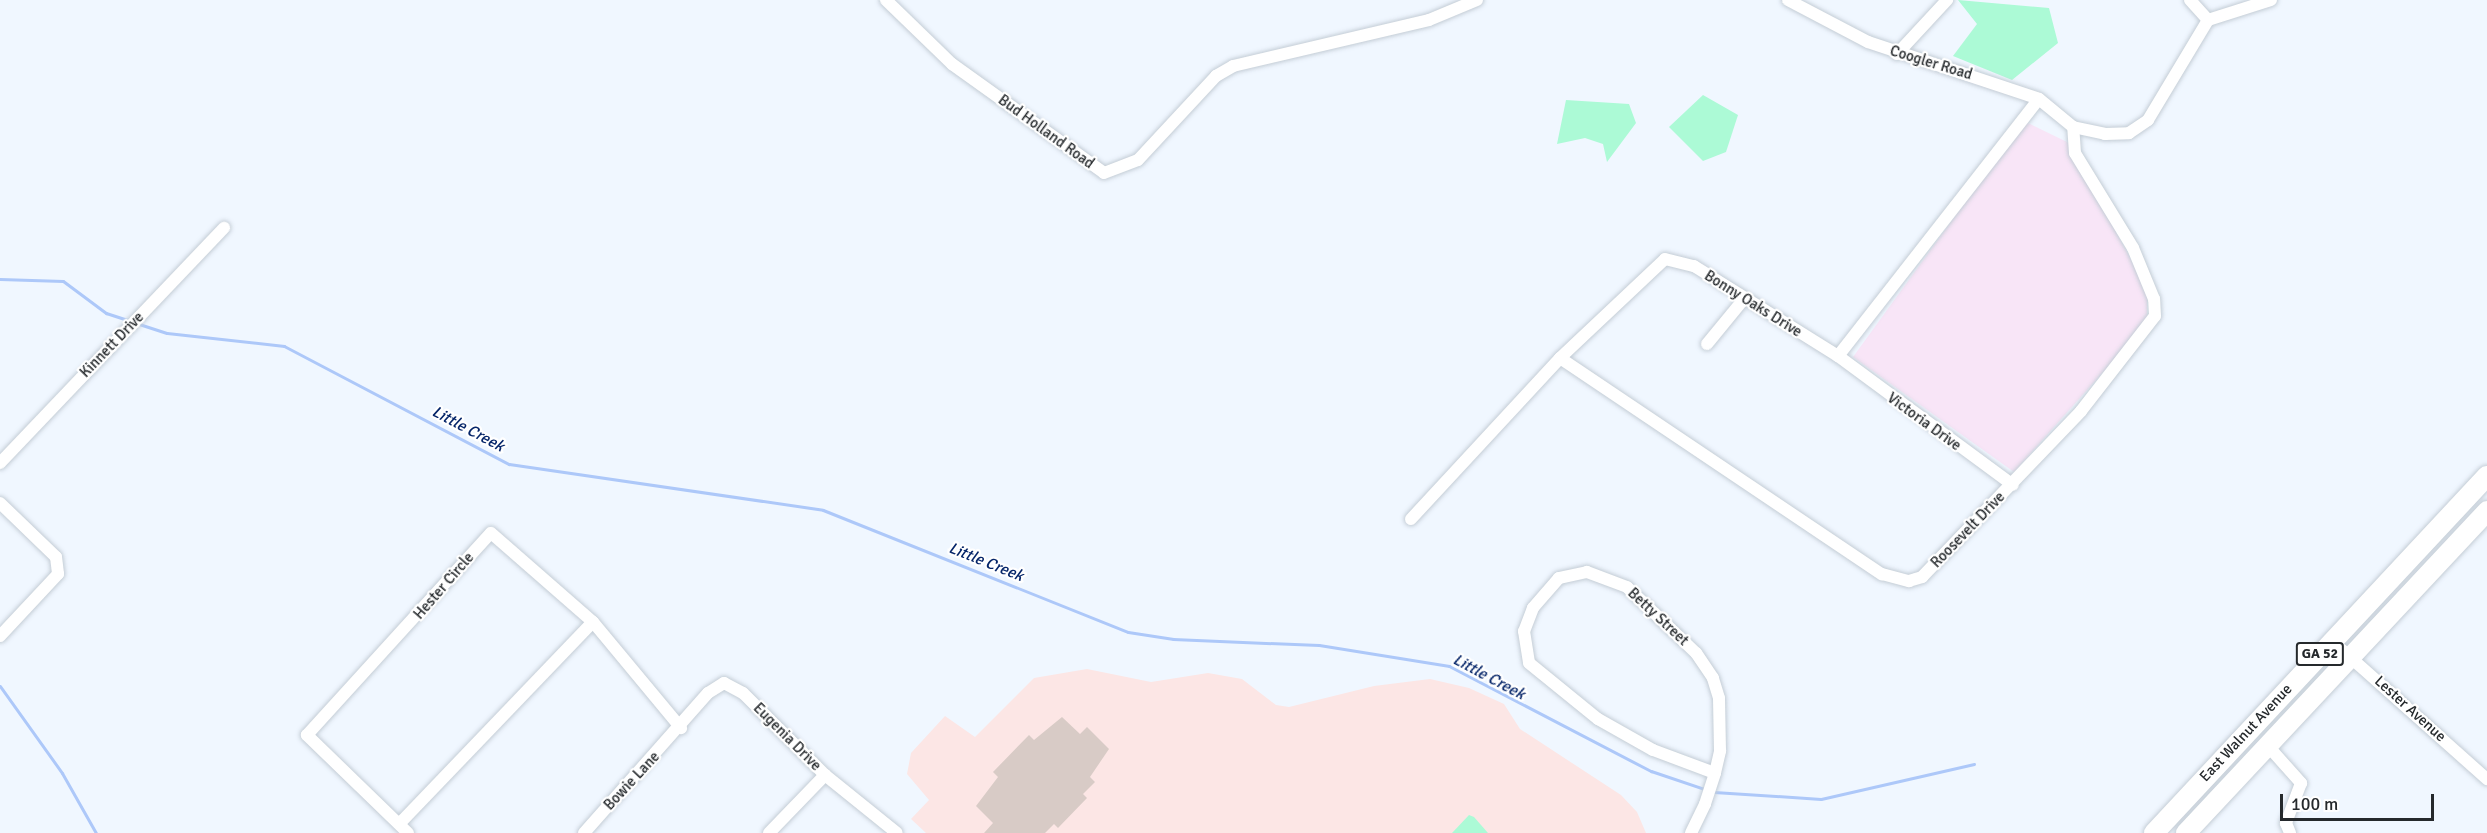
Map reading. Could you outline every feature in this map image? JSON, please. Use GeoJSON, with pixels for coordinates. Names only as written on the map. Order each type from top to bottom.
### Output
{"type":"FeatureCollection","features":[{"type":"Feature","properties":{"kind":"main road","name":"East Walnut Avenue"},"geometry":{"type":"LineString","coordinates":[[2154,833],[2487,476]]}},
{"type":"Feature","properties":{"kind":"main road","name":"East Walnut Avenue"},"geometry":{"type":"LineString","coordinates":[[2186,833],[2487,511]]}},
{"type":"Feature","properties":{"kind":"street","name":"Bud Holland Road"},"geometry":{"type":"LineString","coordinates":[[886,0],[952,64],[1104,173],[1138,160],[1216,76],[1233,66],[1429,20],[1478,0]]}},
{"type":"Feature","properties":{"kind":"street","name":"Coogler Road"},"geometry":{"type":"LineString","coordinates":[[1788,0],[1897,54],[2040,99],[2073,127]]}},
{"type":"Feature","properties":{"kind":"street"},"geometry":{"type":"LineString","coordinates":[[1897,54],[1947,0]]}},
{"type":"Feature","properties":{"kind":"street"},"geometry":{"type":"LineString","coordinates":[[2191,0],[2208,20]]}},
{"type":"Feature","properties":{"kind":"street"},"geometry":{"type":"LineString","coordinates":[[2073,127],[2128,133],[2148,120],[2208,20],[2271,0]]}},
{"type":"Feature","properties":{"kind":"street"},"geometry":{"type":"LineString","coordinates":[[1838,356],[2040,99]]}},
{"type":"Feature","properties":{"kind":"street","name":"Roosevelt Drive"},"geometry":{"type":"LineString","coordinates":[[1560,358],[1894,579],[1922,577],[2013,485],[2144,337],[2155,316],[2154,299],[2133,248],[2075,153],[2073,127]]}},
{"type":"Feature","properties":{"kind":"street","name":"Kinnett Drive"},"geometry":{"type":"LineString","coordinates":[[0,463],[224,228]]}},
{"type":"Feature","properties":{"kind":"street","name":"Bonny Oaks Drive"},"geometry":{"type":"LineString","coordinates":[[1412,519],[1560,358],[1665,259],[1694,266],[1838,356]]}},
{"type":"Feature","properties":{"kind":"street"},"geometry":{"type":"LineString","coordinates":[[1707,344],[1744,298]]}},
{"type":"Feature","properties":{"kind":"street","name":"Victoria Drive"},"geometry":{"type":"LineString","coordinates":[[1838,356],[2013,485]]}},
{"type":"Feature","properties":{"kind":"street"},"geometry":{"type":"LineString","coordinates":[[0,504],[56,557],[58,574],[0,636]]}},
{"type":"Feature","properties":{"kind":"street","name":"Hester Circle"},"geometry":{"type":"LineString","coordinates":[[405,828],[307,735],[491,533],[593,622],[681,728]]}},
{"type":"Feature","properties":{"kind":"street","name":"Betty Street"},"geometry":{"type":"LineString","coordinates":[[1691,833],[1715,772],[1719,698],[1696,653],[1627,587],[1587,572],[1559,578],[1533,608],[1524,631],[1529,663],[1598,719],[1653,750],[1715,772]]}},
{"type":"Feature","properties":{"kind":"street"},"geometry":{"type":"LineString","coordinates":[[405,828],[593,622]]}},
{"type":"Feature","properties":{"kind":"street","name":"Lester Avenue"},"geometry":{"type":"LineString","coordinates":[[2332,641],[2487,779]]}},
{"type":"Feature","properties":{"kind":"street","name":"Eugenia Drive"},"geometry":{"type":"LineString","coordinates":[[681,728],[708,693],[724,683],[743,693],[825,775],[897,833]]}},
{"type":"Feature","properties":{"kind":"street","name":"Bowie Lane"},"geometry":{"type":"LineString","coordinates":[[584,833],[681,728]]}},
{"type":"Feature","properties":{"kind":"street"},"geometry":{"type":"LineString","coordinates":[[2268,746],[2301,783],[2286,823],[2290,833]]}},
{"type":"Feature","properties":{"kind":"street"},"geometry":{"type":"LineString","coordinates":[[769,833],[825,775]]}},
{"type":"Feature","properties":{"kind":"shaded area"},"geometry":{"type":"Polygon","coordinates":[[[2024,121],[2067,142],[2147,289],[2147,323],[2014,472],[1853,357],[2024,121]]]}},
{"type":"Feature","properties":{"kind":"shaded area"},"geometry":{"type":"Polygon","coordinates":[[[1087,669],[1151,682],[1208,673],[1242,679],[1276,705],[1289,707],[1374,686],[1430,679],[1469,688],[1504,704],[1520,729],[1621,795],[1637,812],[1646,833],[926,833],[911,819],[929,800],[907,774],[911,753],[945,716],[975,737],[1034,678],[1087,669]]]}},
{"type":"Feature","properties":{"kind":"green space"},"geometry":{"type":"Polygon","coordinates":[[[1958,0],[2049,8],[2058,43],[2012,80],[1953,56],[1977,24],[1958,0]]]}},
{"type":"Feature","properties":{"kind":"green space"},"geometry":{"type":"Polygon","coordinates":[[[1703,95],[1738,115],[1726,152],[1703,161],[1669,127],[1703,95]]]}},
{"type":"Feature","properties":{"kind":"green space"},"geometry":{"type":"Polygon","coordinates":[[[1566,100],[1629,104],[1636,123],[1607,162],[1603,144],[1585,138],[1557,144],[1566,100]]]}},
{"type":"Feature","properties":{"kind":"green space"},"geometry":{"type":"Polygon","coordinates":[[[1469,815],[1474,817],[1488,833],[1452,833],[1469,815]]]}},
{"type":"Feature","properties":{"kind":"building"},"geometry":{"type":"Polygon","coordinates":[[[1062,717],[1080,734],[1087,727],[1109,749],[1090,777],[1095,782],[1083,794],[1087,798],[1058,828],[1054,824],[1045,833],[984,833],[993,823],[976,806],[998,777],[993,772],[1029,735],[1034,740],[1062,717]]]}},
{"type":"Feature","properties":{"kind":"waterway","name":"Little Creek"},"geometry":{"type":"LineString","coordinates":[[0,279],[63,281],[106,313],[130,321]]}},
{"type":"Feature","properties":{"kind":"waterway","name":"Little Creek"},"geometry":{"type":"LineString","coordinates":[[139,324],[167,333],[284,346],[509,464],[823,510],[1128,632],[1173,639],[1319,645],[1449,666],[1651,771],[1707,790]]}},
{"type":"Feature","properties":{"kind":"waterway"},"geometry":{"type":"LineString","coordinates":[[0,686],[62,773],[96,833]]}},
{"type":"Feature","properties":{"kind":"waterway","name":"Little Creek"},"geometry":{"type":"LineString","coordinates":[[1714,792],[1821,799],[1974,764]]}}]}
